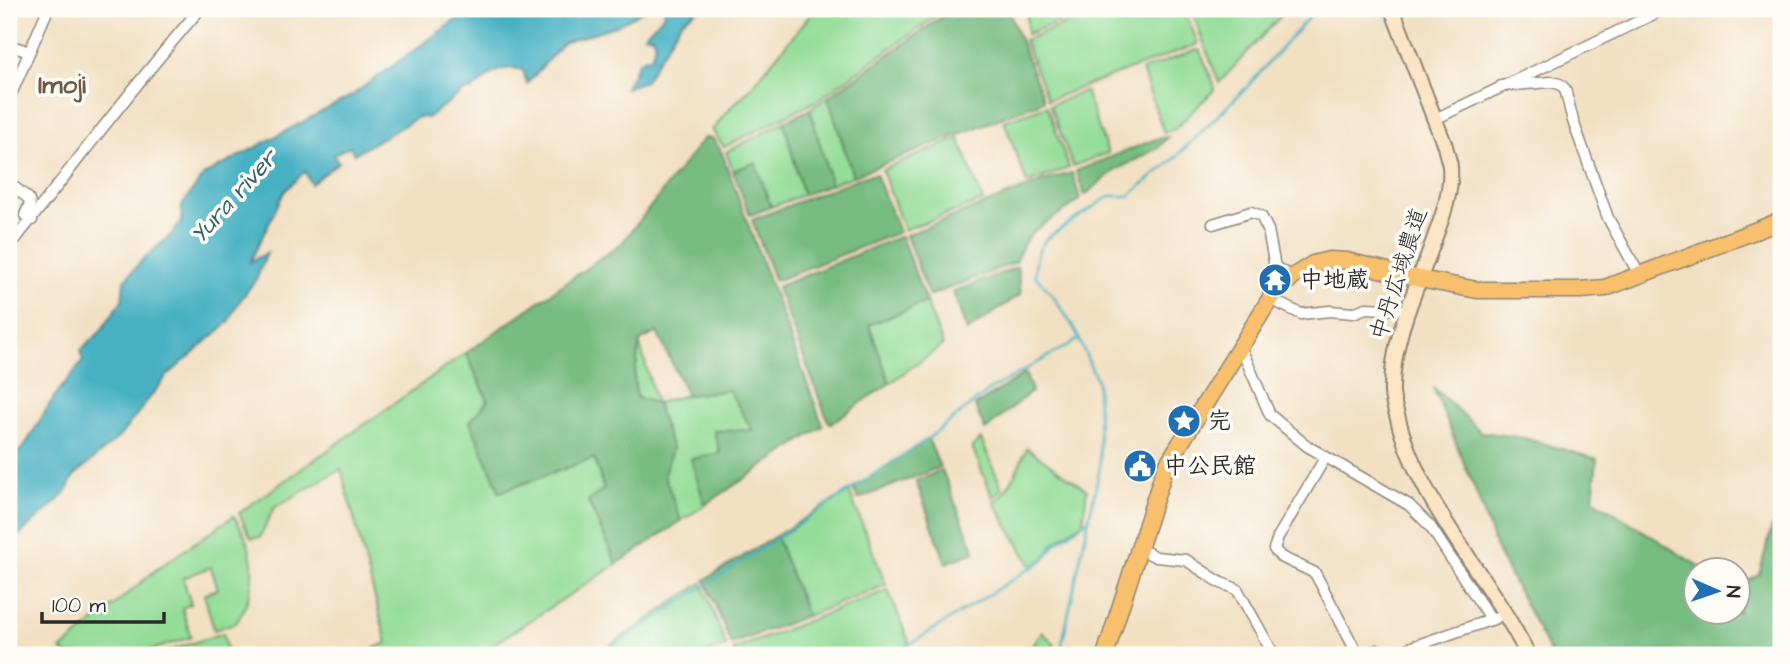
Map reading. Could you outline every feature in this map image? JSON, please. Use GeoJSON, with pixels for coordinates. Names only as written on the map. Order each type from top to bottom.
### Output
{"type":"FeatureCollection","features":[{"type":"Feature","properties":{"kind":"main road"},"geometry":{"type":"LineString","coordinates":[[1105,655],[1166,468],[1270,299],[1292,277],[1312,264],[1329,260],[1348,261],[1476,290],[1605,288],[1781,221]]}},
{"type":"Feature","properties":{"kind":"street"},"geometry":{"type":"LineString","coordinates":[[9,100],[48,9]]}},
{"type":"Feature","properties":{"kind":"street"},"geometry":{"type":"LineString","coordinates":[[9,247],[32,220],[55,186],[200,9]]}},
{"type":"Feature","properties":{"kind":"street","name":"中丹広域農道"},"geometry":{"type":"LineString","coordinates":[[1392,9],[1450,166],[1443,214],[1408,310],[1394,365],[1392,394],[1403,436],[1423,481],[1506,614],[1528,655]]}},
{"type":"Feature","properties":{"kind":"street"},"geometry":{"type":"LineString","coordinates":[[1433,116],[1664,9]]}},
{"type":"Feature","properties":{"kind":"street"},"geometry":{"type":"LineString","coordinates":[[9,45],[29,52]]}},
{"type":"Feature","properties":{"kind":"street"},"geometry":{"type":"LineString","coordinates":[[1501,86],[1551,82],[1560,84],[1565,89],[1573,121],[1608,218],[1640,276]]}},
{"type":"Feature","properties":{"kind":"street"},"geometry":{"type":"LineString","coordinates":[[10,188],[28,198],[30,204],[25,215],[32,220]]}},
{"type":"Feature","properties":{"kind":"street"},"geometry":{"type":"LineString","coordinates":[[1213,224],[1251,212],[1261,216],[1268,230],[1275,267],[1267,282],[1270,299],[1301,314],[1331,311],[1353,313],[1366,308],[1408,310]]}},
{"type":"Feature","properties":{"kind":"street"},"geometry":{"type":"LineString","coordinates":[[1275,267],[1292,277]]}},
{"type":"Feature","properties":{"kind":"street"},"geometry":{"type":"LineString","coordinates":[[1241,348],[1270,415],[1289,433],[1325,458],[1409,505],[1430,526],[1491,620]]}},
{"type":"Feature","properties":{"kind":"street"},"geometry":{"type":"LineString","coordinates":[[1325,458],[1278,537],[1274,549],[1281,556],[1315,573],[1358,655]]}},
{"type":"Feature","properties":{"kind":"street"},"geometry":{"type":"LineString","coordinates":[[1138,548],[1156,557],[1186,560],[1221,583],[1237,589],[1274,655]]}},
{"type":"Feature","properties":{"kind":"street"},"geometry":{"type":"LineString","coordinates":[[1364,655],[1377,650],[1392,654],[1506,614]]}},
{"type":"Feature","properties":{"kind":"green space"},"geometry":{"type":"Polygon","coordinates":[[[815,9],[946,9],[816,101],[724,147],[712,130],[748,91],[815,9]]]}},
{"type":"Feature","properties":{"kind":"green space"},"geometry":{"type":"Polygon","coordinates":[[[953,9],[1008,9],[1044,101],[853,176],[828,97],[953,9]]]}},
{"type":"Feature","properties":{"kind":"green space"},"geometry":{"type":"Polygon","coordinates":[[[1027,9],[1085,9],[1086,12],[1027,34],[1027,9]]]}},
{"type":"Feature","properties":{"kind":"green space"},"geometry":{"type":"Polygon","coordinates":[[[1104,9],[1184,9],[1198,44],[1048,100],[1024,40],[1104,9]]]}},
{"type":"Feature","properties":{"kind":"green space"},"geometry":{"type":"Polygon","coordinates":[[[1191,9],[1287,9],[1219,83],[1191,9]]]}},
{"type":"Feature","properties":{"kind":"green space"},"geometry":{"type":"Polygon","coordinates":[[[1196,50],[1200,51],[1214,90],[1175,129],[1164,133],[1142,70],[1196,50]]]}},
{"type":"Feature","properties":{"kind":"green space"},"geometry":{"type":"Polygon","coordinates":[[[1085,91],[1108,153],[1073,166],[1050,105],[1085,91]]]}},
{"type":"Feature","properties":{"kind":"green space"},"geometry":{"type":"Polygon","coordinates":[[[828,97],[853,176],[831,184],[810,109],[828,97]]]}},
{"type":"Feature","properties":{"kind":"green space"},"geometry":{"type":"Polygon","coordinates":[[[1047,106],[1069,168],[1027,183],[1004,121],[1047,106]]]}},
{"type":"Feature","properties":{"kind":"green space"},"geometry":{"type":"Polygon","coordinates":[[[810,109],[831,184],[803,195],[784,122],[810,109]]]}},
{"type":"Feature","properties":{"kind":"green space"},"geometry":{"type":"Polygon","coordinates":[[[784,122],[803,195],[771,207],[755,163],[733,171],[726,152],[784,122]]]}},
{"type":"Feature","properties":{"kind":"green space"},"geometry":{"type":"Polygon","coordinates":[[[1168,137],[1158,148],[1114,171],[1085,195],[1076,171],[1156,139],[1168,137]]]}},
{"type":"Feature","properties":{"kind":"green space"},"geometry":{"type":"Polygon","coordinates":[[[704,138],[712,138],[721,151],[823,426],[705,505],[691,459],[720,453],[714,431],[752,430],[729,390],[687,395],[657,332],[640,341],[634,380],[637,398],[656,403],[672,449],[664,475],[681,521],[617,564],[588,501],[604,489],[594,458],[500,492],[470,422],[488,400],[466,353],[622,243],[704,138]]]}},
{"type":"Feature","properties":{"kind":"green space"},"geometry":{"type":"Polygon","coordinates":[[[959,138],[983,201],[904,230],[882,170],[959,138]]]}},
{"type":"Feature","properties":{"kind":"green space"},"geometry":{"type":"Polygon","coordinates":[[[755,162],[771,207],[750,215],[733,171],[755,162]]]}},
{"type":"Feature","properties":{"kind":"green space"},"geometry":{"type":"Polygon","coordinates":[[[1072,173],[1080,199],[1034,231],[1021,249],[1016,262],[929,296],[906,235],[1046,180],[1072,173]]]}},
{"type":"Feature","properties":{"kind":"green space"},"geometry":{"type":"Polygon","coordinates":[[[876,174],[899,232],[775,281],[752,220],[859,178],[876,174]]]}},
{"type":"Feature","properties":{"kind":"green space"},"geometry":{"type":"Polygon","coordinates":[[[901,236],[926,302],[869,325],[890,383],[831,423],[777,287],[901,236]]]}},
{"type":"Feature","properties":{"kind":"green space"},"geometry":{"type":"Polygon","coordinates":[[[1017,267],[1021,294],[967,331],[953,292],[1017,267]]]}},
{"type":"Feature","properties":{"kind":"green space"},"geometry":{"type":"Polygon","coordinates":[[[926,302],[943,345],[890,383],[869,325],[926,302]]]}},
{"type":"Feature","properties":{"kind":"green space"},"geometry":{"type":"Polygon","coordinates":[[[639,341],[656,403],[637,398],[634,380],[639,341]]]}},
{"type":"Feature","properties":{"kind":"green space"},"geometry":{"type":"Polygon","coordinates":[[[466,353],[488,400],[499,492],[594,458],[604,489],[588,502],[617,564],[477,655],[358,655],[387,643],[341,469],[274,508],[260,537],[251,538],[239,513],[466,353]]]}},
{"type":"Feature","properties":{"kind":"green space"},"geometry":{"type":"Polygon","coordinates":[[[1025,373],[1032,391],[985,430],[975,406],[1025,373]]]}},
{"type":"Feature","properties":{"kind":"green space"},"geometry":{"type":"Polygon","coordinates":[[[1433,387],[1481,432],[1524,438],[1597,459],[1593,499],[1683,556],[1682,626],[1752,626],[1752,579],[1759,575],[1781,493],[1781,655],[1551,655],[1496,548],[1433,387]]]}},
{"type":"Feature","properties":{"kind":"green space"},"geometry":{"type":"Polygon","coordinates":[[[729,390],[753,431],[714,431],[720,453],[691,459],[705,505],[681,521],[664,475],[672,449],[656,403],[687,395],[729,390]]]}},
{"type":"Feature","properties":{"kind":"green space"},"geometry":{"type":"Polygon","coordinates":[[[928,439],[940,467],[858,499],[853,488],[928,439]]]}},
{"type":"Feature","properties":{"kind":"green space"},"geometry":{"type":"Polygon","coordinates":[[[981,439],[1002,488],[993,498],[972,447],[981,439]]]}},
{"type":"Feature","properties":{"kind":"green space"},"geometry":{"type":"Polygon","coordinates":[[[1027,448],[1087,490],[1083,522],[1054,543],[1045,558],[1032,567],[994,502],[1010,484],[1027,448]]]}},
{"type":"Feature","properties":{"kind":"green space"},"geometry":{"type":"Polygon","coordinates":[[[942,470],[975,552],[946,563],[916,481],[942,470]]]}},
{"type":"Feature","properties":{"kind":"green space"},"geometry":{"type":"Polygon","coordinates":[[[849,491],[886,585],[807,616],[776,536],[849,491]]]}},
{"type":"Feature","properties":{"kind":"green space"},"geometry":{"type":"Polygon","coordinates":[[[234,516],[247,542],[252,569],[249,596],[236,623],[214,630],[204,594],[218,589],[211,567],[183,578],[191,604],[182,608],[191,637],[136,655],[67,655],[61,650],[157,569],[234,516]]]}},
{"type":"Feature","properties":{"kind":"green space"},"geometry":{"type":"Polygon","coordinates":[[[776,536],[807,616],[731,644],[705,580],[776,536]]]}},
{"type":"Feature","properties":{"kind":"green space"},"geometry":{"type":"Polygon","coordinates":[[[702,583],[726,646],[702,655],[596,655],[702,583]]]}},
{"type":"Feature","properties":{"kind":"green space"},"geometry":{"type":"Polygon","coordinates":[[[888,590],[910,644],[892,655],[735,655],[733,650],[888,590]]]}},
{"type":"Feature","properties":{"kind":"green space"},"geometry":{"type":"Polygon","coordinates":[[[1042,632],[1055,644],[1047,655],[1027,655],[1042,632]]]}},
{"type":"Feature","properties":{"kind":"green space"},"geometry":{"type":"Polygon","coordinates":[[[223,633],[228,655],[156,655],[223,633]]]}},
{"type":"Feature","properties":{"kind":"water","name":"Yura river"},"geometry":{"type":"Polygon","coordinates":[[[471,9],[645,9],[618,25],[563,43],[527,84],[523,70],[501,70],[488,76],[471,91],[464,91],[427,118],[419,117],[354,154],[350,146],[333,155],[339,162],[311,184],[305,171],[284,192],[250,262],[267,253],[257,278],[237,305],[229,322],[167,376],[119,437],[74,476],[65,494],[9,544],[9,460],[24,447],[54,397],[83,361],[80,351],[100,332],[122,300],[124,281],[181,222],[182,205],[204,175],[351,96],[471,9]]]}},
{"type":"Feature","properties":{"kind":"water"},"geometry":{"type":"Polygon","coordinates":[[[664,9],[700,9],[682,21],[645,81],[626,88],[639,61],[652,56],[655,43],[652,36],[644,35],[665,14],[664,9]]]}},
{"type":"Feature","properties":{"kind":"waterway"},"geometry":{"type":"LineString","coordinates":[[1065,655],[1062,644],[1100,467],[1097,381],[1074,328],[1051,293],[1035,276],[1039,251],[1047,238],[1110,196],[1129,196],[1173,160],[1248,86],[1316,9]]}},
{"type":"Feature","properties":{"kind":"waterway"},"geometry":{"type":"LineString","coordinates":[[600,655],[925,441],[991,389],[1079,339]]}},
{"type":"Feature","properties":{"kind":"waterway"},"geometry":{"type":"LineString","coordinates":[[893,655],[1045,559],[1055,544],[1090,518]]}},
{"type":"Feature","properties":{"kind":"place","name":"中地蔵"},"geometry":{"type":"Point","coordinates":[1275,280]}},
{"type":"Feature","properties":{"kind":"place","name":"完"},"geometry":{"type":"Point","coordinates":[1184,421]}},
{"type":"Feature","properties":{"kind":"place","name":"中公民館"},"geometry":{"type":"Point","coordinates":[1140,466]}},
{"type":"Feature","properties":{"kind":"district","name":"Imoji"},"geometry":{"type":"Point","coordinates":[62,85]}}]}
